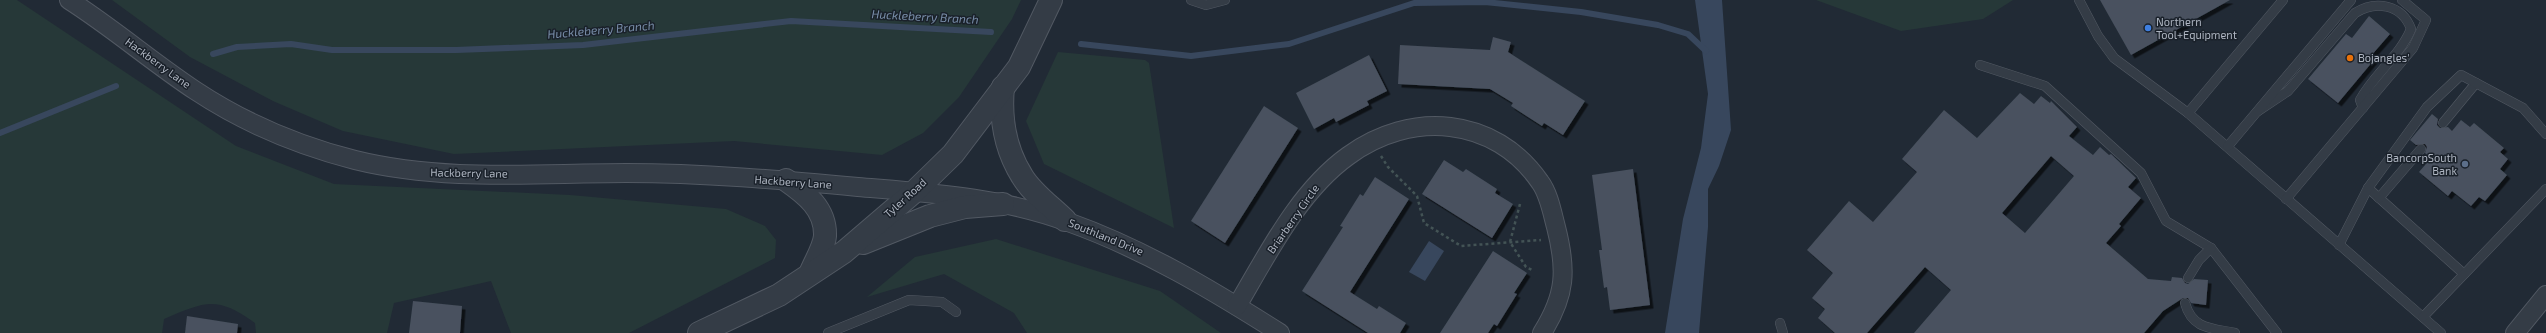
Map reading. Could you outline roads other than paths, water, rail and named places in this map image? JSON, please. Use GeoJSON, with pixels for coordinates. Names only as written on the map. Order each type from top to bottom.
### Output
{"type":"FeatureCollection","features":[{"type":"Feature","properties":{"kind":"street","name":"Hackberry Lane"},"geometry":{"type":"LineString","coordinates":[[70,0],[197,91],[232,112],[286,137],[358,160],[417,172],[460,175],[630,173],[786,180],[914,192]]}},
{"type":"Feature","properties":{"kind":"street","name":"Tyler Road"},"geometry":{"type":"LineString","coordinates":[[699,333],[779,295],[844,252],[914,192],[952,154],[1018,67],[1051,0]]}},
{"type":"Feature","properties":{"kind":"street"},"geometry":{"type":"LineString","coordinates":[[1003,88],[1001,114],[1007,141],[1022,177],[1066,220]]}},
{"type":"Feature","properties":{"kind":"street","name":"Briarberry Circle"},"geometry":{"type":"LineString","coordinates":[[1237,306],[1306,196],[1332,168],[1348,155],[1372,141],[1417,127],[1437,126],[1480,133],[1501,143],[1521,159],[1541,182],[1551,205],[1564,267],[1563,289],[1552,317],[1542,333]]}},
{"type":"Feature","properties":{"kind":"street"},"geometry":{"type":"LineString","coordinates":[[786,180],[811,197],[820,213],[825,236],[810,274]]}},
{"type":"Feature","properties":{"kind":"street","name":"Southland Drive"},"geometry":{"type":"LineString","coordinates":[[914,192],[972,197],[1066,220],[1136,248],[1237,306],[1280,333]]}},
{"type":"Feature","properties":{"kind":"street"},"geometry":{"type":"LineString","coordinates":[[844,252],[930,216],[965,207],[1003,204]]}},
{"type":"Feature","properties":{"kind":"street"},"geometry":{"type":"LineString","coordinates":[[2515,333],[2546,295]]}},
{"type":"Feature","properties":{"kind":"lane"},"geometry":{"type":"LineString","coordinates":[[1191,0],[1206,5],[1225,0]]}},
{"type":"Feature","properties":{"kind":"lane"},"geometry":{"type":"LineString","coordinates":[[2079,0],[2098,36],[2114,58],[2188,113],[2228,146],[2286,199],[2441,333]]}},
{"type":"Feature","properties":{"kind":"lane"},"geometry":{"type":"LineString","coordinates":[[2188,113],[2283,0]]}},
{"type":"Feature","properties":{"kind":"lane"},"geometry":{"type":"LineString","coordinates":[[2228,146],[2351,0]]}},
{"type":"Feature","properties":{"kind":"lane"},"geometry":{"type":"LineString","coordinates":[[2286,199],[2413,48],[2426,20],[2402,0]]}},
{"type":"Feature","properties":{"kind":"lane"},"geometry":{"type":"LineString","coordinates":[[2258,111],[2288,91],[2360,8],[2374,1],[2383,2],[2403,13],[2411,28],[2400,48],[2366,89],[2360,100],[2363,108]]}},
{"type":"Feature","properties":{"kind":"lane"},"geometry":{"type":"LineString","coordinates":[[1980,65],[2044,86],[2141,173],[2166,221],[2211,248],[2277,333]]}},
{"type":"Feature","properties":{"kind":"lane"},"geometry":{"type":"LineString","coordinates":[[2339,245],[2368,188],[2427,107],[2461,75],[2523,108],[2546,134]]}},
{"type":"Feature","properties":{"kind":"lane"},"geometry":{"type":"LineString","coordinates":[[2443,123],[2476,83]]}},
{"type":"Feature","properties":{"kind":"lane"},"geometry":{"type":"LineString","coordinates":[[2379,198],[2421,149]]}},
{"type":"Feature","properties":{"kind":"lane"},"geometry":{"type":"LineString","coordinates":[[2368,188],[2464,274]]}},
{"type":"Feature","properties":{"kind":"lane"},"geometry":{"type":"LineString","coordinates":[[2423,318],[2546,189]]}},
{"type":"Feature","properties":{"kind":"lane"},"geometry":{"type":"LineString","coordinates":[[2188,278],[2199,260],[2211,248]]}},
{"type":"Feature","properties":{"kind":"lane"},"geometry":{"type":"LineString","coordinates":[[828,333],[909,300],[942,302],[956,312]]}},
{"type":"Feature","properties":{"kind":"lane"},"geometry":{"type":"LineString","coordinates":[[2185,302],[2188,313],[2201,326],[2235,333]]}},
{"type":"Feature","properties":{"kind":"lane"},"geometry":{"type":"LineString","coordinates":[[1780,323],[1783,333]]}},
{"type":"Feature","properties":{"kind":"water"},"geometry":{"type":"Polygon","coordinates":[[[1695,0],[1722,0],[1731,130],[1719,166],[1708,189],[1708,227],[1699,333],[1665,333],[1683,219],[1701,148],[1708,94],[1695,0]]]}},
{"type":"Feature","properties":{"kind":"water"},"geometry":{"type":"Polygon","coordinates":[[[1429,241],[1444,251],[1425,281],[1409,272],[1429,241]]]}},
{"type":"Feature","properties":{"kind":"waterway","name":"Huckleberry Branch"},"geometry":{"type":"LineString","coordinates":[[1081,44],[1191,56],[1289,44],[1414,3],[1485,2],[1581,12],[1658,25],[1688,34],[1706,51]]}},
{"type":"Feature","properties":{"kind":"waterway","name":"Huckleberry Branch"},"geometry":{"type":"LineString","coordinates":[[213,54],[237,47],[291,44],[332,50],[456,50],[583,45],[791,21],[991,32]]}},
{"type":"Feature","properties":{"kind":"waterway","name":"Huckleberry Branch"},"geometry":{"type":"LineString","coordinates":[[0,133],[116,86]]}},
{"type":"Feature","properties":{"kind":"place","name":"Northern Tool+Equipment"},"geometry":{"type":"Point","coordinates":[2148,28]}},
{"type":"Feature","properties":{"kind":"place","name":"Bojangles'"},"geometry":{"type":"Point","coordinates":[2350,58]}},
{"type":"Feature","properties":{"kind":"place","name":"BancorpSouth Bank"},"geometry":{"type":"Point","coordinates":[2465,164]}}]}
